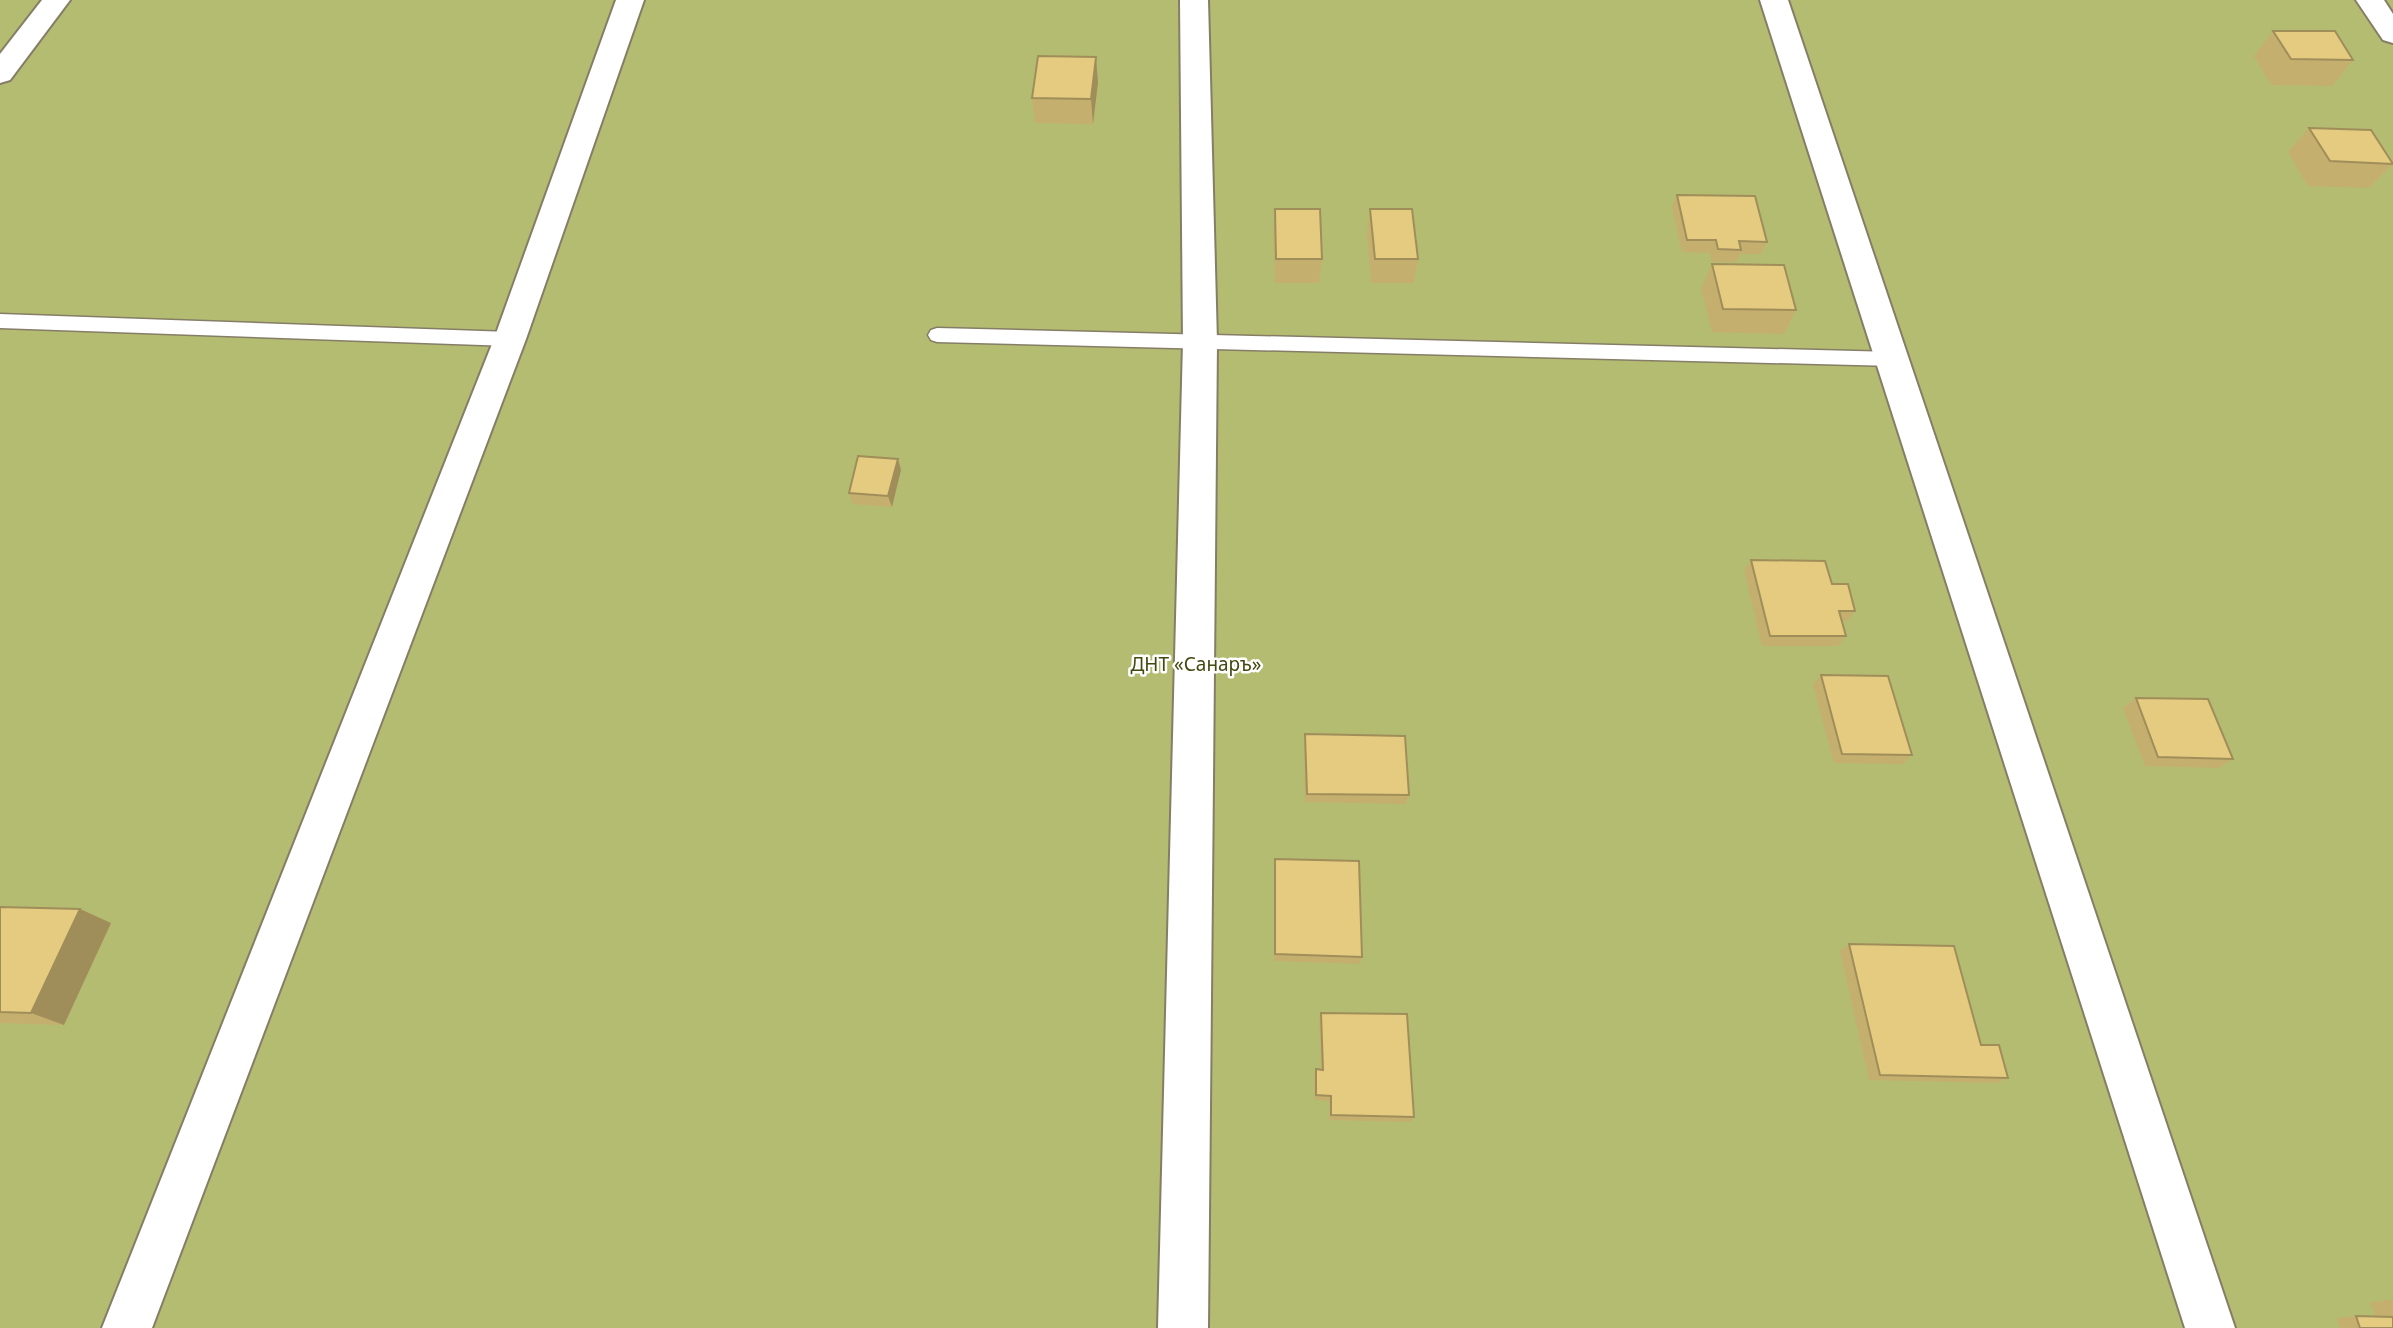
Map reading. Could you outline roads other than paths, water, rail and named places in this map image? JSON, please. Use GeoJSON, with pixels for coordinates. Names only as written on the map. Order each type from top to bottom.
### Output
{"type":"FeatureCollection","features":[{"type":"Feature","properties":{"kind":"street"},"geometry":{"type":"LineString","coordinates":[[0,74],[56,0]]}},
{"type":"Feature","properties":{"kind":"street"},"geometry":{"type":"LineString","coordinates":[[127,1328],[510,339],[630,0]]}},
{"type":"Feature","properties":{"kind":"street"},"geometry":{"type":"LineString","coordinates":[[1184,1328],[1200,342],[1194,0]]}},
{"type":"Feature","properties":{"kind":"street"},"geometry":{"type":"LineString","coordinates":[[1774,0],[2210,1328]]}},
{"type":"Feature","properties":{"kind":"street"},"geometry":{"type":"LineString","coordinates":[[2370,0],[2393,34]]}},
{"type":"Feature","properties":{"kind":"lane"},"geometry":{"type":"LineString","coordinates":[[0,321],[510,339]]}},
{"type":"Feature","properties":{"kind":"lane"},"geometry":{"type":"LineString","coordinates":[[937,335],[1894,359]]}},
{"type":"Feature","properties":{"kind":"park label","name":"ДНТ «Санаръ»"},"geometry":{"type":"Point","coordinates":[1196,664]}}]}
